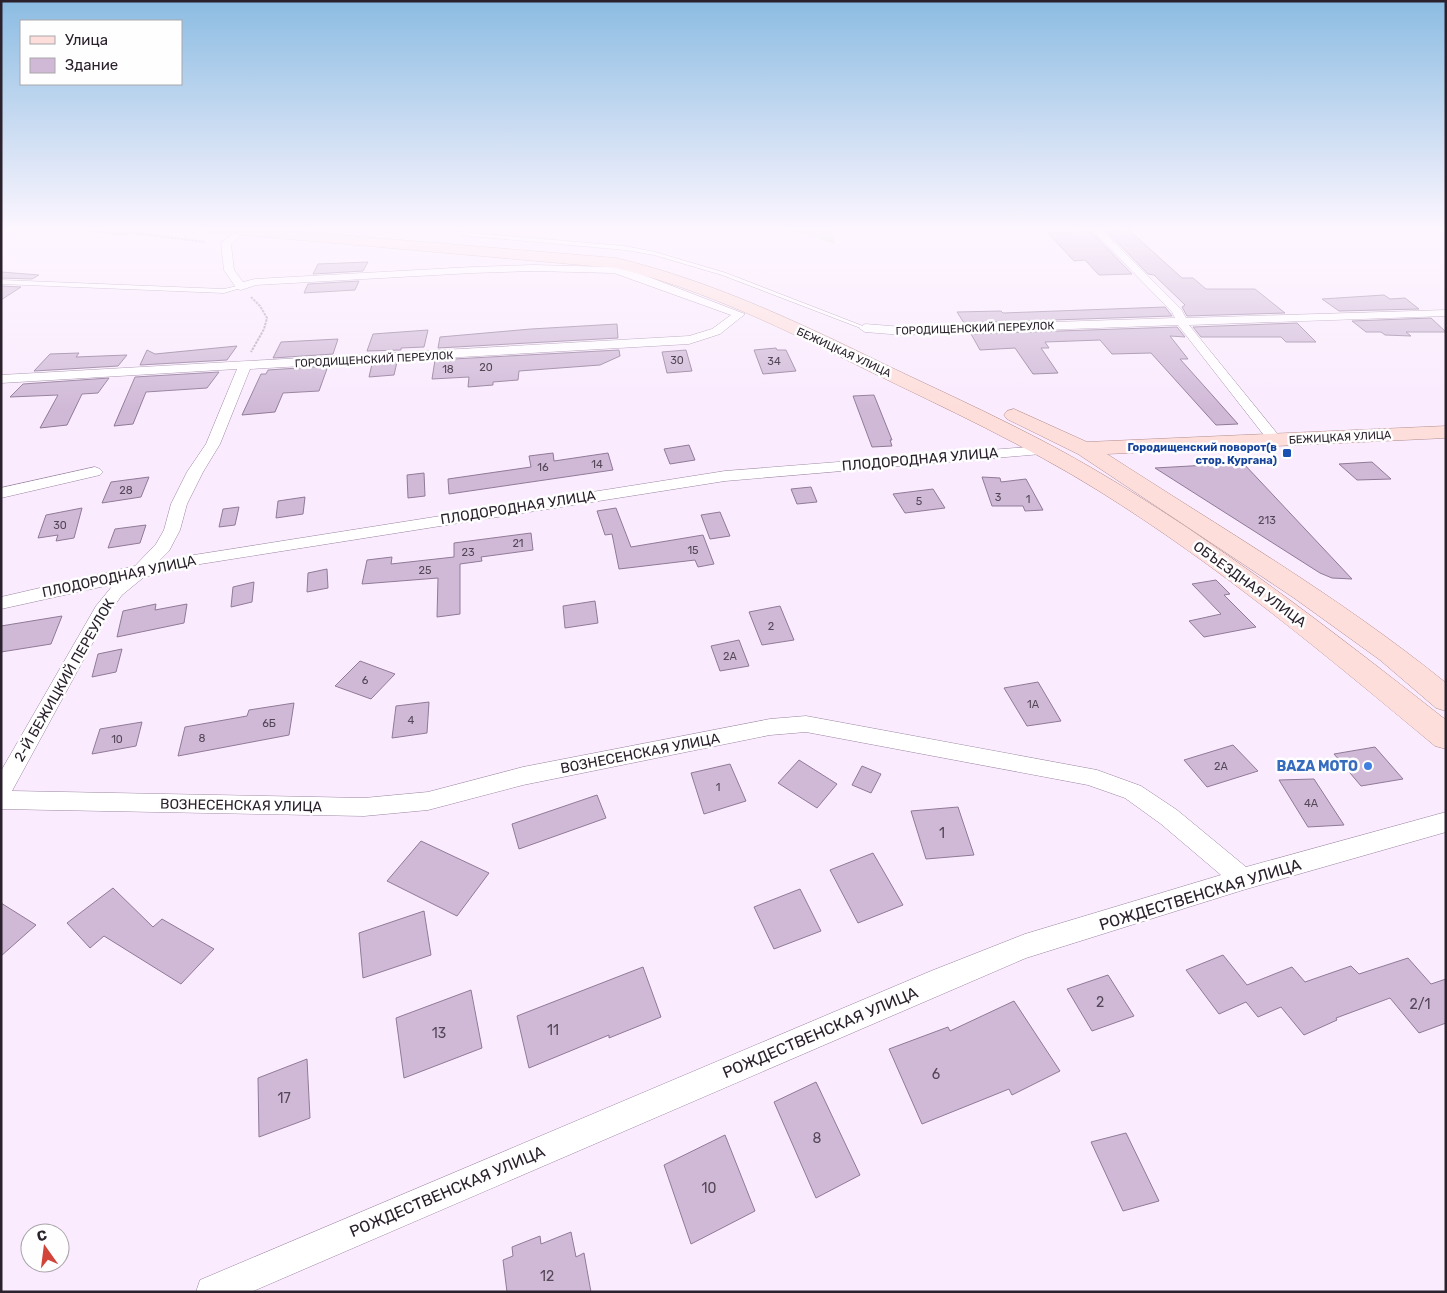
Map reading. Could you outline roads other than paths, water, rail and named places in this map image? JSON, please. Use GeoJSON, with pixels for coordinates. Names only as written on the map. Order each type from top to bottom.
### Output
{"type":"FeatureCollection","features":[{"type":"Feature","properties":{"kind":"main road","name":"БЕЖИЦКАЯ УЛИЦА"},"geometry":{"type":"LineString","coordinates":[[696,288],[816,339],[1041,450],[1446,432]]}},
{"type":"Feature","properties":{"kind":"main road","name":"БЕЖИЦКАЯ УЛИЦА"},"geometry":{"type":"LineString","coordinates":[[724,288],[812,321],[1084,449]]}},
{"type":"Feature","properties":{"kind":"main road","name":"ОБЪЕЗДНАЯ УЛИЦА"},"geometry":{"type":"LineString","coordinates":[[1084,449],[1304,592],[1390,653],[1446,700]]}},
{"type":"Feature","properties":{"kind":"main road","name":"ОБЪЕЗДНАЯ УЛИЦА"},"geometry":{"type":"LineString","coordinates":[[1041,450],[1108,487],[1228,567],[1304,623],[1446,737]]}},
{"type":"Feature","properties":{"kind":"street"},"geometry":{"type":"LineString","coordinates":[[670,288],[739,314]]}},
{"type":"Feature","properties":{"kind":"street"},"geometry":{"type":"LineString","coordinates":[[1154,288],[1177,311],[1186,331],[1275,440]]}},
{"type":"Feature","properties":{"kind":"street","name":"ГОРОДИЩЕНСКИЙ ПЕРЕУЛОК"},"geometry":{"type":"LineString","coordinates":[[864,328],[903,331],[1446,313]]}},
{"type":"Feature","properties":{"kind":"street","name":"ГОРОДИЩЕНСКИЙ ПЕРЕУЛОК"},"geometry":{"type":"LineString","coordinates":[[7,379],[689,340],[714,335],[726,328],[739,314]]}},
{"type":"Feature","properties":{"kind":"street","name":"2-Й БЕЖИЦКИЙ ПЕРЕУЛОК"},"geometry":{"type":"LineString","coordinates":[[1,791],[102,610],[116,591],[141,570],[162,547],[172,530],[179,504],[195,472],[213,444],[245,366]]}},
{"type":"Feature","properties":{"kind":"street"},"geometry":{"type":"LineString","coordinates":[[1,394],[7,379]]}},
{"type":"Feature","properties":{"kind":"street","name":"ПЛОДОРОДНАЯ УЛИЦА"},"geometry":{"type":"LineString","coordinates":[[1,603],[141,570],[275,546],[725,476],[1041,450]]}},
{"type":"Feature","properties":{"kind":"street"},"geometry":{"type":"LineString","coordinates":[[1,492],[95,472]]}},
{"type":"Feature","properties":{"kind":"street","name":"ВОЗНЕСЕНСКАЯ УЛИЦА"},"geometry":{"type":"LineString","coordinates":[[1,800],[364,807],[428,801],[523,776],[770,727],[806,724],[1089,776],[1133,792],[1169,817],[1243,879]]}},
{"type":"Feature","properties":{"kind":"street","name":"РОЖДЕСТВЕНСКАЯ УЛИЦА"},"geometry":{"type":"LineString","coordinates":[[212,1292],[1025,946],[1243,879],[1446,822]]}},
{"type":"Feature","properties":{"kind":"lane"},"geometry":{"type":"LineString","coordinates":[[158,288],[224,291],[236,288]]}},
{"type":"Feature","properties":{"kind":"lane"},"geometry":{"type":"LineString","coordinates":[[761,288],[864,328]]}},
{"type":"Feature","properties":{"kind":"place","name":"Городищенский поворот(в стор. Кургана)"},"geometry":{"type":"Point","coordinates":[1287,453]}},
{"type":"Feature","properties":{"kind":"place","name":"BAZA MOTO"},"geometry":{"type":"Point","coordinates":[1368,766]}}]}
